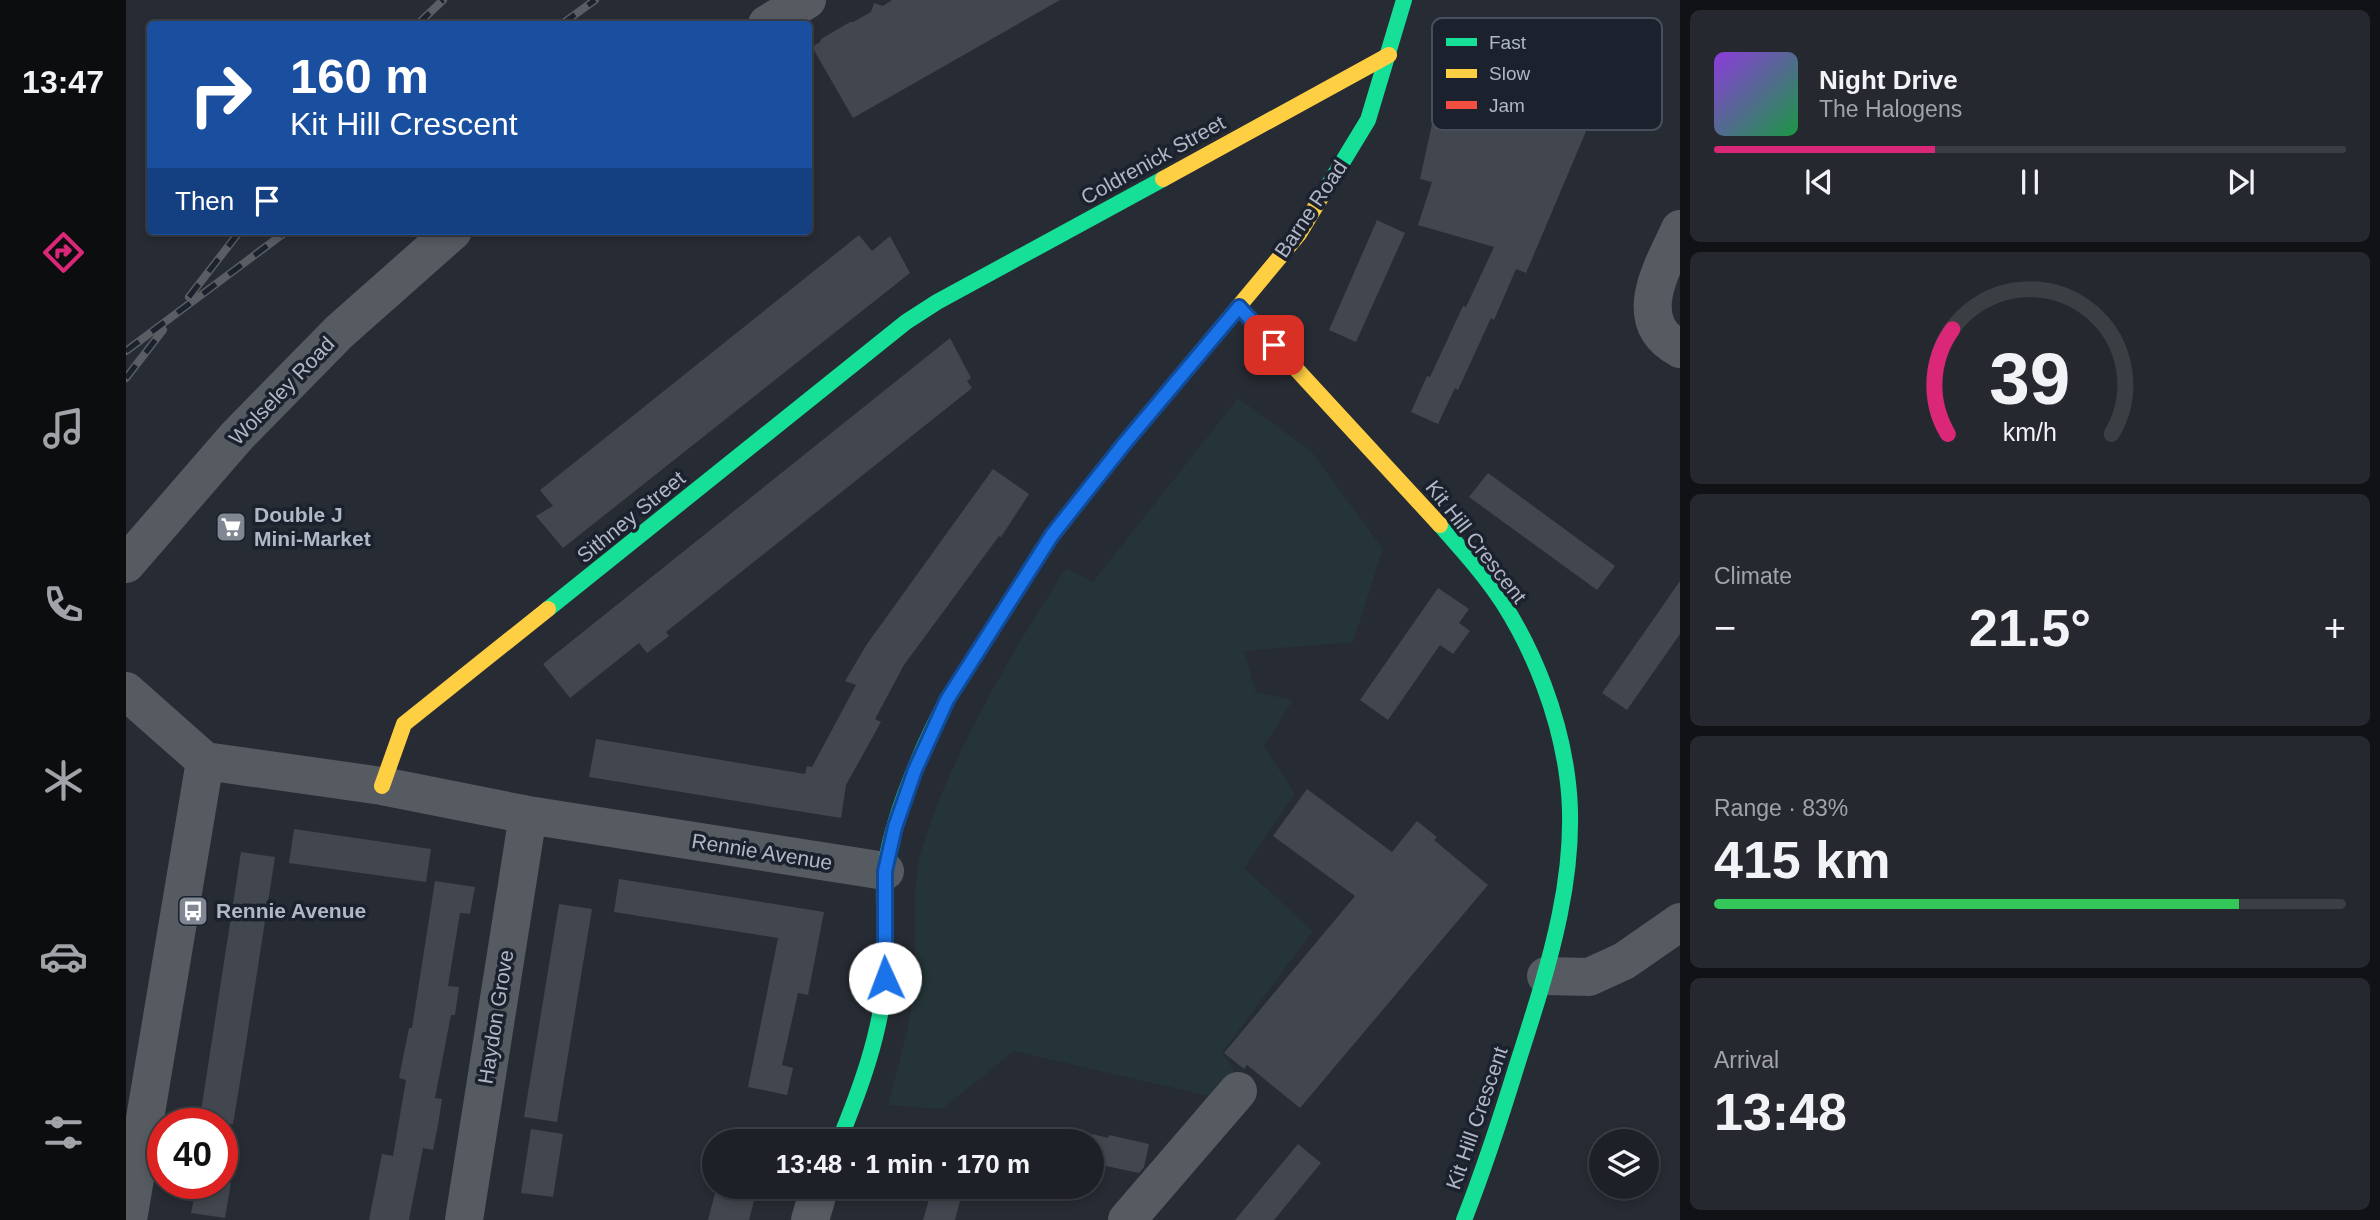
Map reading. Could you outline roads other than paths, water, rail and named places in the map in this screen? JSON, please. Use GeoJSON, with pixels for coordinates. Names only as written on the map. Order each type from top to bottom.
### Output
{"type":"FeatureCollection","features":[{"type":"Feature","properties":{"kind":"street"},"geometry":{"type":"LineString","coordinates":[[772,21],[807,0]]}},
{"type":"Feature","properties":{"kind":"street","name":"Barne Road"},"geometry":{"type":"LineString","coordinates":[[844,1129],[877,1025],[885,978],[885,871],[895,827],[915,770],[947,700],[1059,526],[1299,234],[1368,120],[1404,0]]}},
{"type":"Feature","properties":{"kind":"street","name":"Coldrenick Street"},"geometry":{"type":"LineString","coordinates":[[937,302],[1389,55]]}},
{"type":"Feature","properties":{"kind":"street"},"geometry":{"type":"LineString","coordinates":[[1680,229],[1657,280],[1651,308],[1658,330],[1680,349]]}},
{"type":"Feature","properties":{"kind":"street","name":"Wolseley Road"},"geometry":{"type":"LineString","coordinates":[[126,564],[237,436],[339,332],[448,235]]}},
{"type":"Feature","properties":{"kind":"street","name":"Sithney Street"},"geometry":{"type":"LineString","coordinates":[[382,786],[404,724],[906,322],[937,302]]}},
{"type":"Feature","properties":{"kind":"street","name":"Kit Hill Crescent"},"geometry":{"type":"LineString","coordinates":[[1239,307],[1447,533],[1503,604],[1538,673],[1563,750],[1570,795],[1567,863],[1546,976],[1485,1165],[1464,1220]]}},
{"type":"Feature","properties":{"kind":"street"},"geometry":{"type":"LineString","coordinates":[[126,691],[205,761],[128,1220]]}},
{"type":"Feature","properties":{"kind":"street","name":"Rennie Avenue"},"geometry":{"type":"LineString","coordinates":[[205,761],[382,786],[528,815],[885,871]]}},
{"type":"Feature","properties":{"kind":"street","name":"Haydon Grove"},"geometry":{"type":"LineString","coordinates":[[464,1220],[528,815]]}},
{"type":"Feature","properties":{"kind":"street"},"geometry":{"type":"LineString","coordinates":[[1546,976],[1589,977],[1624,961],[1680,922]]}},
{"type":"Feature","properties":{"kind":"street"},"geometry":{"type":"LineString","coordinates":[[1127,1220],[1238,1091]]}},
{"type":"Feature","properties":{"kind":"street"},"geometry":{"type":"LineString","coordinates":[[810,1220],[816,1199]]}},
{"type":"Feature","properties":{"kind":"railway"},"geometry":{"type":"LineString","coordinates":[[421,21],[443,0]]}},
{"type":"Feature","properties":{"kind":"railway"},"geometry":{"type":"LineString","coordinates":[[566,21],[595,0]]}},
{"type":"Feature","properties":{"kind":"railway"},"geometry":{"type":"LineString","coordinates":[[189,297],[237,235]]}},
{"type":"Feature","properties":{"kind":"railway"},"geometry":{"type":"LineString","coordinates":[[126,351],[282,235]]}},
{"type":"Feature","properties":{"kind":"railway"},"geometry":{"type":"LineString","coordinates":[[126,378],[163,330]]}},
{"type":"Feature","properties":{"kind":"place","name":"Double J Mini-Market"},"geometry":{"type":"Point","coordinates":[231,527]}},
{"type":"Feature","properties":{"kind":"place","name":"Rennie Avenue"},"geometry":{"type":"Point","coordinates":[193,911]}}]}
